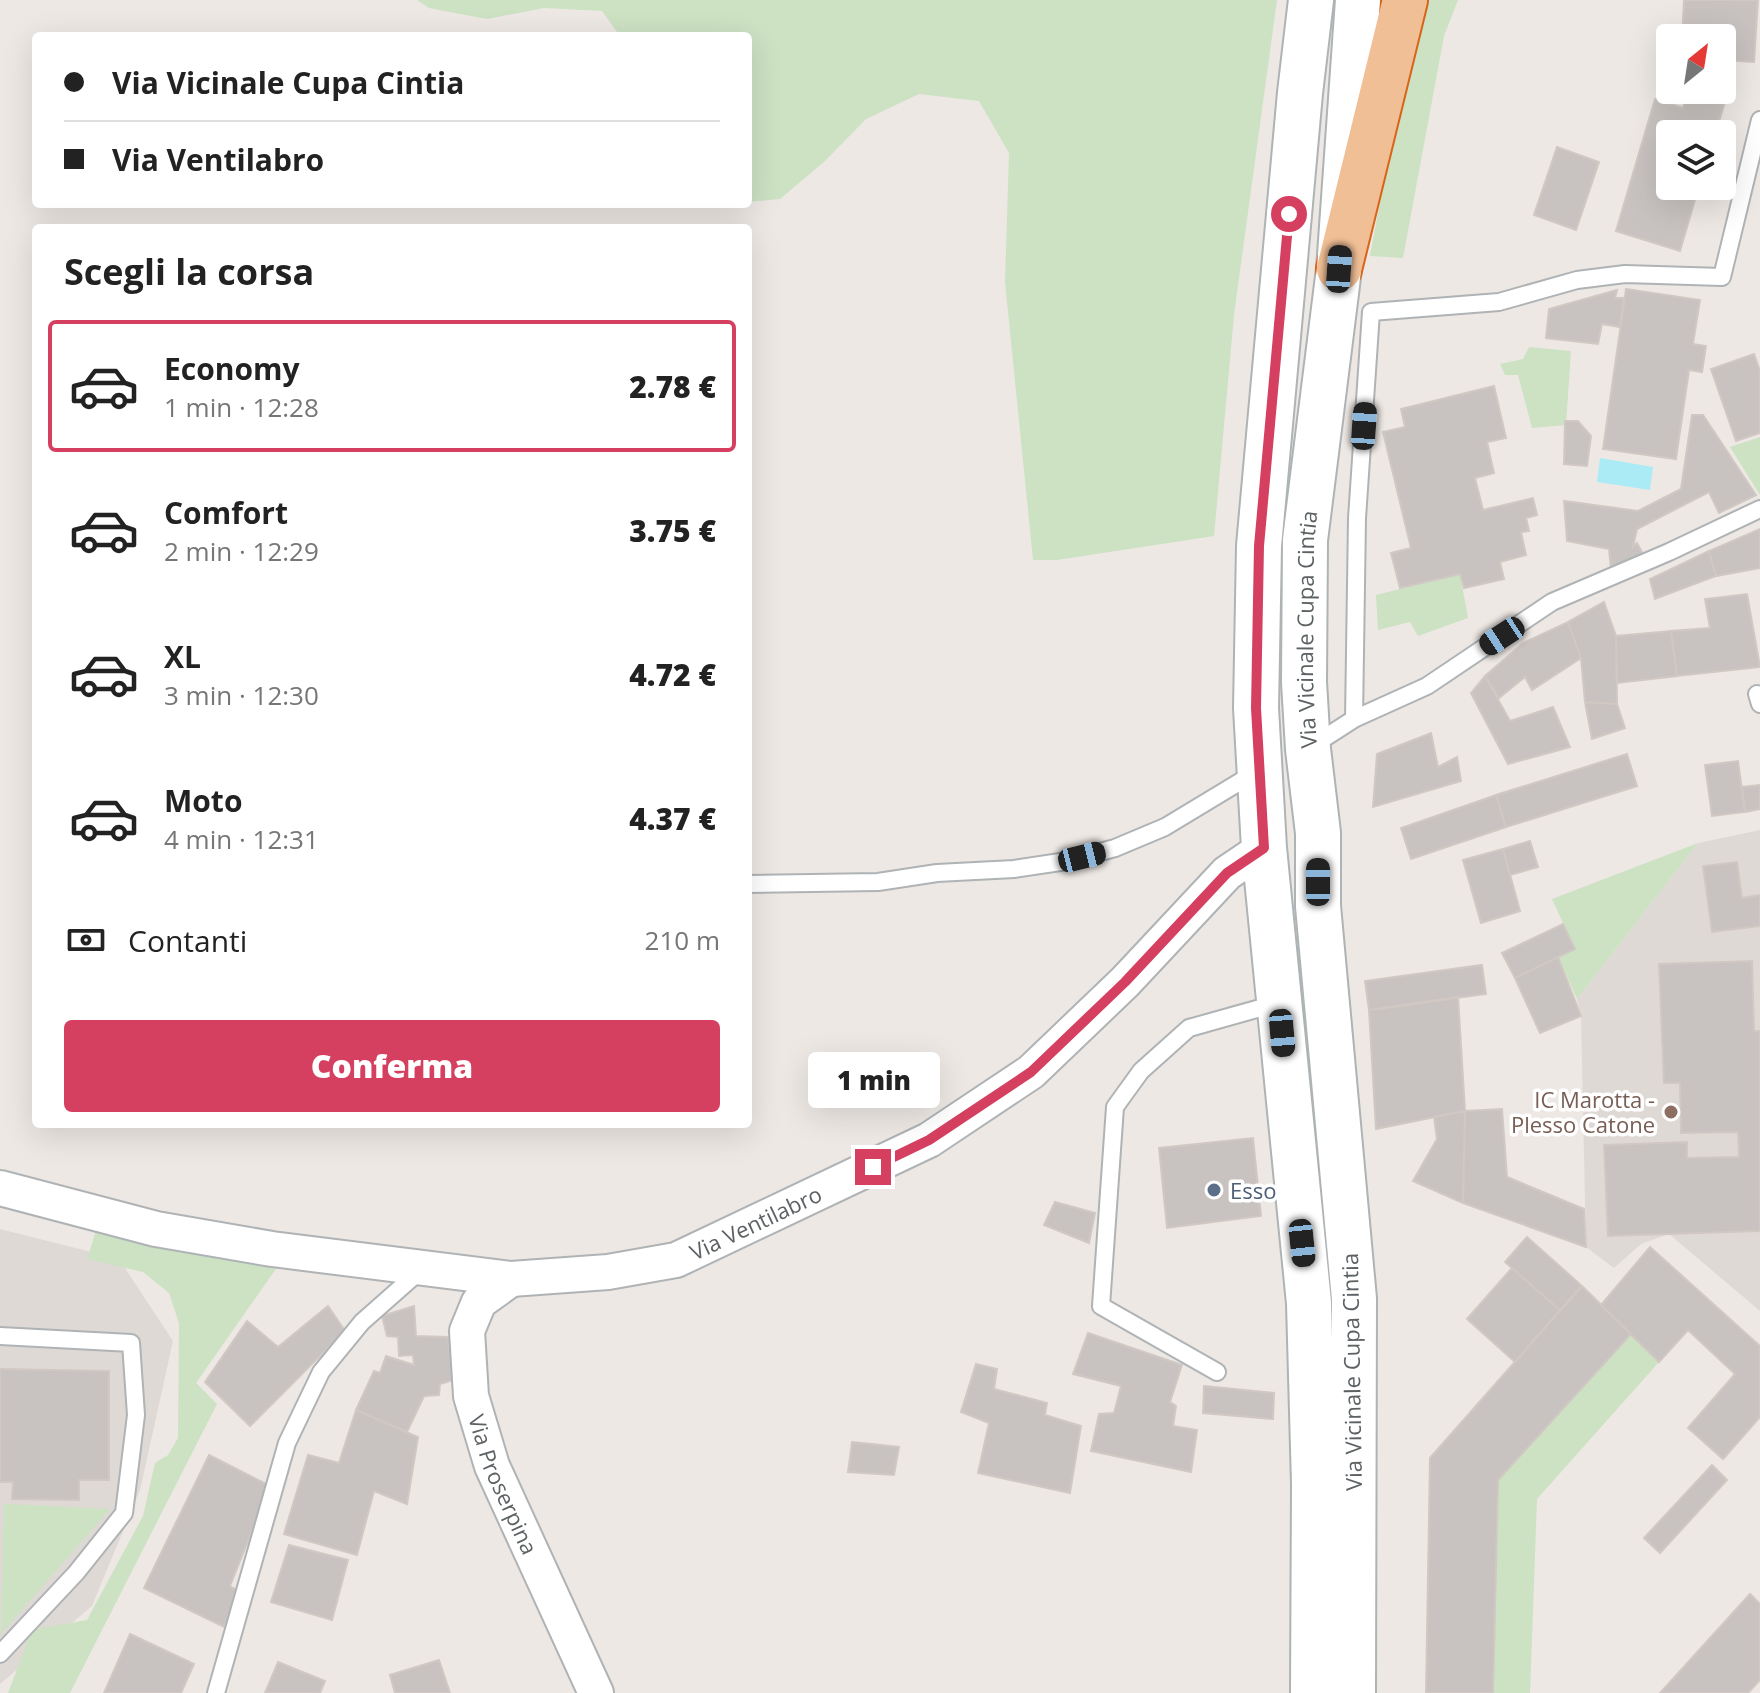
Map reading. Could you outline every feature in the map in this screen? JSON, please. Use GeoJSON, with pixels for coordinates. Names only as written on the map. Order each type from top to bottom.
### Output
{"type":"FeatureCollection","features":[{"type":"Feature","properties":{"kind":"highway"},"geometry":{"type":"LineString","coordinates":[[1339,269],[1405,0]]}},
{"type":"Feature","properties":{"kind":"main road","name":"Via Vicinale Cupa Cintia"},"geometry":{"type":"LineString","coordinates":[[1311,0],[1259,546],[1256,708],[1264,848],[1309,1303],[1314,1484],[1313,1693]]}},
{"type":"Feature","properties":{"kind":"main road","name":"Via Vicinale Cupa Cintia"},"geometry":{"type":"LineString","coordinates":[[1353,1693],[1354,1299],[1318,906],[1318,833],[1304,682],[1305,540],[1339,269],[1358,0]]}},
{"type":"Feature","properties":{"kind":"main road"},"geometry":{"type":"LineString","coordinates":[[1264,848],[1286,849],[1300,854],[1313,864],[1318,906]]}},
{"type":"Feature","properties":{"kind":"street","name":"Via Ventilabro"},"geometry":{"type":"LineString","coordinates":[[0,1188],[156,1229],[272,1249],[511,1279],[608,1272],[676,1260],[929,1140],[1031,1072],[1125,982],[1227,873],[1264,848]]}},
{"type":"Feature","properties":{"kind":"street","name":"Via Proserpina"},"geometry":{"type":"LineString","coordinates":[[511,1279],[479,1302],[467,1331],[471,1396],[492,1466],[596,1693]]}},
{"type":"Feature","properties":{"kind":"lane"},"geometry":{"type":"LineString","coordinates":[[1354,719],[1357,518],[1371,312],[1499,302],[1577,280],[1625,274],[1722,277],[1760,120]]}},
{"type":"Feature","properties":{"kind":"lane"},"geometry":{"type":"LineString","coordinates":[[1308,749],[1354,719],[1427,686],[1552,602],[1760,509]]}},
{"type":"Feature","properties":{"kind":"lane"},"geometry":{"type":"LineString","coordinates":[[752,884],[878,882],[937,873],[1014,869],[1067,861],[1115,848],[1165,827],[1259,770]]}},
{"type":"Feature","properties":{"kind":"lane"},"geometry":{"type":"LineString","coordinates":[[1217,1372],[1101,1306],[1115,1107],[1141,1071],[1189,1028],[1279,1003]]}},
{"type":"Feature","properties":{"kind":"lane"},"geometry":{"type":"LineString","coordinates":[[216,1693],[287,1443],[314,1386],[321,1372],[362,1322],[423,1268]]}},
{"type":"Feature","properties":{"kind":"lane"},"geometry":{"type":"LineString","coordinates":[[0,1336],[131,1343],[136,1415],[124,1513],[76,1573],[0,1654]]}},
{"type":"Feature","properties":{"kind":"shaded area","name":"IC Marotta - Plesso Catone"},"geometry":{"type":"Polygon","coordinates":[[[1760,830],[1760,1311],[1669,1234],[1641,1244],[1614,1268],[1586,1247],[1581,1016],[1577,999],[1698,843],[1760,830]]]}},
{"type":"Feature","properties":{"kind":"shaded area"},"geometry":{"type":"Polygon","coordinates":[[[0,1229],[119,1259],[173,1341],[140,1490],[92,1606],[0,1684],[0,1229]]]}},
{"type":"Feature","properties":{"kind":"green space"},"geometry":{"type":"Polygon","coordinates":[[[417,0],[1277,0],[1234,315],[1214,536],[1057,560],[1033,560],[1005,282],[1009,153],[979,101],[919,94],[866,119],[825,161],[780,199],[752,202],[752,32],[617,32],[602,11],[544,8],[487,19],[429,8],[417,0]]]}},
{"type":"Feature","properties":{"kind":"green space"},"geometry":{"type":"Polygon","coordinates":[[[1429,0],[1458,0],[1444,36],[1403,258],[1370,256],[1396,115],[1429,0]]]}},
{"type":"Feature","properties":{"kind":"green space"},"geometry":{"type":"Polygon","coordinates":[[[1529,347],[1571,351],[1566,425],[1532,428],[1518,375],[1505,375],[1500,364],[1523,359],[1529,347]]]}},
{"type":"Feature","properties":{"kind":"green space"},"geometry":{"type":"Polygon","coordinates":[[[1760,437],[1760,495],[1730,447],[1760,437]]]}},
{"type":"Feature","properties":{"kind":"green space"},"geometry":{"type":"Polygon","coordinates":[[[1460,574],[1468,618],[1418,636],[1410,622],[1378,630],[1376,595],[1460,574]]]}},
{"type":"Feature","properties":{"kind":"green space"},"geometry":{"type":"Polygon","coordinates":[[[1698,843],[1577,999],[1558,957],[1575,949],[1552,899],[1698,843]]]}},
{"type":"Feature","properties":{"kind":"green space"},"geometry":{"type":"Polygon","coordinates":[[[97,1228],[212,1256],[280,1263],[196,1383],[217,1404],[70,1693],[8,1693],[32,1630],[87,1620],[143,1516],[155,1463],[168,1455],[178,1438],[179,1323],[169,1293],[143,1272],[87,1259],[97,1228]]]}},
{"type":"Feature","properties":{"kind":"green space"},"geometry":{"type":"Polygon","coordinates":[[[1631,1334],[1659,1362],[1537,1499],[1530,1693],[1493,1693],[1498,1480],[1631,1334]]]}},
{"type":"Feature","properties":{"kind":"green space"},"geometry":{"type":"Polygon","coordinates":[[[4,1504],[110,1509],[1,1634],[4,1504]]]}},
{"type":"Feature","properties":{"kind":"water"},"geometry":{"type":"Polygon","coordinates":[[[1600,458],[1653,467],[1650,490],[1597,482],[1600,458]]]}},
{"type":"Feature","properties":{"kind":"building"},"geometry":{"type":"Polygon","coordinates":[[[1684,0],[1758,0],[1754,62],[1736,61],[1736,24],[1683,24],[1684,0]]]}},
{"type":"Feature","properties":{"kind":"building"},"geometry":{"type":"Polygon","coordinates":[[[1655,99],[1656,104],[1683,108],[1684,104],[1724,104],[1719,120],[1656,120],[1656,200],[1695,200],[1680,251],[1616,231],[1655,99]]]}},
{"type":"Feature","properties":{"kind":"building"},"geometry":{"type":"Polygon","coordinates":[[[1557,147],[1599,162],[1576,230],[1534,215],[1557,147]]]}},
{"type":"Feature","properties":{"kind":"building"},"geometry":{"type":"Polygon","coordinates":[[[1626,289],[1700,300],[1693,344],[1706,346],[1702,372],[1689,370],[1676,459],[1603,449],[1626,289]]]}},
{"type":"Feature","properties":{"kind":"building"},"geometry":{"type":"Polygon","coordinates":[[[1617,290],[1615,298],[1624,298],[1620,327],[1602,324],[1598,344],[1546,338],[1549,309],[1617,290]]]}},
{"type":"Feature","properties":{"kind":"building"},"geometry":{"type":"Polygon","coordinates":[[[1754,354],[1760,371],[1760,433],[1736,441],[1711,369],[1754,354]]]}},
{"type":"Feature","properties":{"kind":"building"},"geometry":{"type":"Polygon","coordinates":[[[1494,386],[1506,438],[1487,442],[1494,473],[1475,478],[1483,510],[1533,498],[1537,515],[1526,518],[1529,531],[1521,532],[1526,555],[1500,562],[1504,579],[1464,588],[1460,574],[1400,588],[1391,553],[1411,548],[1383,432],[1405,427],[1401,409],[1494,386]]]}},
{"type":"Feature","properties":{"kind":"building"},"geometry":{"type":"Polygon","coordinates":[[[1692,415],[1703,415],[1756,495],[1719,513],[1709,492],[1637,529],[1633,547],[1637,543],[1644,556],[1611,570],[1609,549],[1567,541],[1564,501],[1638,511],[1681,489],[1692,415]]]}},
{"type":"Feature","properties":{"kind":"building"},"geometry":{"type":"Polygon","coordinates":[[[1565,421],[1578,421],[1591,436],[1587,466],[1564,464],[1565,421]]]}},
{"type":"Feature","properties":{"kind":"building"},"geometry":{"type":"Polygon","coordinates":[[[1760,529],[1760,568],[1716,576],[1709,551],[1760,529]]]}},
{"type":"Feature","properties":{"kind":"building"},"geometry":{"type":"Polygon","coordinates":[[[1709,551],[1716,576],[1655,599],[1650,579],[1709,551]]]}},
{"type":"Feature","properties":{"kind":"building"},"geometry":{"type":"Polygon","coordinates":[[[1747,594],[1760,667],[1677,676],[1671,631],[1710,628],[1705,599],[1747,594]]]}},
{"type":"Feature","properties":{"kind":"building"},"geometry":{"type":"Polygon","coordinates":[[[1604,602],[1616,636],[1617,704],[1585,702],[1581,658],[1568,622],[1604,602]]]}},
{"type":"Feature","properties":{"kind":"building"},"geometry":{"type":"Polygon","coordinates":[[[1568,622],[1581,658],[1532,690],[1525,677],[1499,698],[1485,676],[1523,643],[1568,622]]]}},
{"type":"Feature","properties":{"kind":"building"},"geometry":{"type":"Polygon","coordinates":[[[1671,631],[1677,676],[1617,683],[1616,636],[1671,631]]]}},
{"type":"Feature","properties":{"kind":"building"},"geometry":{"type":"Polygon","coordinates":[[[1485,676],[1510,721],[1553,707],[1570,747],[1508,764],[1471,693],[1485,676]]]}},
{"type":"Feature","properties":{"kind":"building"},"geometry":{"type":"Polygon","coordinates":[[[1585,702],[1617,704],[1625,728],[1592,739],[1585,702]]]}},
{"type":"Feature","properties":{"kind":"building"},"geometry":{"type":"Polygon","coordinates":[[[1431,733],[1438,767],[1457,757],[1461,781],[1373,807],[1377,754],[1431,733]]]}},
{"type":"Feature","properties":{"kind":"building"},"geometry":{"type":"Polygon","coordinates":[[[1627,754],[1637,786],[1506,827],[1496,795],[1627,754]]]}},
{"type":"Feature","properties":{"kind":"building"},"geometry":{"type":"Polygon","coordinates":[[[1738,761],[1745,812],[1712,816],[1705,765],[1738,761]]]}},
{"type":"Feature","properties":{"kind":"building"},"geometry":{"type":"Polygon","coordinates":[[[1760,785],[1760,809],[1745,812],[1742,787],[1760,785]]]}},
{"type":"Feature","properties":{"kind":"building"},"geometry":{"type":"Polygon","coordinates":[[[1496,795],[1506,827],[1411,859],[1401,828],[1496,795]]]}},
{"type":"Feature","properties":{"kind":"building"},"geometry":{"type":"Polygon","coordinates":[[[1530,841],[1538,867],[1510,875],[1503,849],[1530,841]]]}},
{"type":"Feature","properties":{"kind":"building"},"geometry":{"type":"Polygon","coordinates":[[[1503,849],[1520,911],[1481,923],[1463,860],[1503,849]]]}},
{"type":"Feature","properties":{"kind":"building"},"geometry":{"type":"Polygon","coordinates":[[[1737,862],[1742,898],[1760,895],[1760,926],[1712,932],[1703,866],[1737,862]]]}},
{"type":"Feature","properties":{"kind":"building"},"geometry":{"type":"Polygon","coordinates":[[[1563,924],[1575,949],[1515,978],[1502,953],[1563,924]]]}},
{"type":"Feature","properties":{"kind":"building"},"geometry":{"type":"Polygon","coordinates":[[[1558,957],[1581,1016],[1540,1033],[1515,978],[1558,957]]]}},
{"type":"Feature","properties":{"kind":"building"},"geometry":{"type":"Polygon","coordinates":[[[1752,961],[1754,1031],[1760,1031],[1760,1231],[1608,1236],[1604,1145],[1687,1142],[1687,1158],[1739,1157],[1738,1132],[1681,1133],[1680,1083],[1664,1083],[1659,964],[1752,961]]]}},
{"type":"Feature","properties":{"kind":"building"},"geometry":{"type":"Polygon","coordinates":[[[1482,965],[1486,994],[1369,1010],[1365,981],[1482,965]]]}},
{"type":"Feature","properties":{"kind":"building"},"geometry":{"type":"Polygon","coordinates":[[[1458,997],[1465,1111],[1376,1129],[1369,1010],[1458,997]]]}},
{"type":"Feature","properties":{"kind":"building"},"geometry":{"type":"Polygon","coordinates":[[[1502,1109],[1507,1177],[1584,1209],[1586,1247],[1463,1203],[1465,1111],[1502,1109]]]}},
{"type":"Feature","properties":{"kind":"building"},"geometry":{"type":"Polygon","coordinates":[[[1465,1111],[1463,1203],[1413,1181],[1437,1139],[1434,1117],[1465,1111]]]}},
{"type":"Feature","properties":{"kind":"building"},"geometry":{"type":"Polygon","coordinates":[[[1253,1138],[1261,1216],[1167,1228],[1159,1148],[1253,1138]]]}},
{"type":"Feature","properties":{"kind":"building"},"geometry":{"type":"Polygon","coordinates":[[[1055,1202],[1095,1213],[1089,1243],[1044,1225],[1055,1202]]]}},
{"type":"Feature","properties":{"kind":"building"},"geometry":{"type":"Polygon","coordinates":[[[1527,1237],[1582,1286],[1560,1310],[1505,1262],[1527,1237]]]}},
{"type":"Feature","properties":{"kind":"building"},"geometry":{"type":"Polygon","coordinates":[[[1650,1247],[1760,1346],[1760,1417],[1723,1459],[1688,1428],[1735,1374],[1688,1330],[1659,1362],[1601,1305],[1650,1247]]]}},
{"type":"Feature","properties":{"kind":"building"},"geometry":{"type":"Polygon","coordinates":[[[1512,1268],[1560,1310],[1515,1362],[1467,1319],[1512,1268]]]}},
{"type":"Feature","properties":{"kind":"building"},"geometry":{"type":"Polygon","coordinates":[[[1582,1286],[1631,1334],[1498,1480],[1493,1693],[1426,1693],[1430,1458],[1582,1286]]]}},
{"type":"Feature","properties":{"kind":"building"},"geometry":{"type":"Polygon","coordinates":[[[328,1306],[345,1331],[250,1426],[205,1382],[247,1321],[278,1347],[328,1306]]]}},
{"type":"Feature","properties":{"kind":"building"},"geometry":{"type":"Polygon","coordinates":[[[414,1306],[416,1336],[448,1337],[453,1380],[440,1384],[439,1395],[424,1396],[407,1432],[356,1410],[374,1371],[380,1373],[386,1356],[414,1365],[413,1355],[399,1356],[398,1337],[387,1336],[382,1316],[414,1306]]]}},
{"type":"Feature","properties":{"kind":"building"},"geometry":{"type":"Polygon","coordinates":[[[1088,1333],[1182,1365],[1170,1402],[1176,1406],[1173,1426],[1197,1430],[1191,1472],[1091,1451],[1099,1414],[1114,1413],[1121,1386],[1073,1374],[1088,1333]]]}},
{"type":"Feature","properties":{"kind":"building"},"geometry":{"type":"Polygon","coordinates":[[[976,1364],[997,1369],[994,1389],[1047,1403],[1045,1415],[1081,1426],[1070,1493],[978,1473],[989,1423],[961,1412],[976,1364]]]}},
{"type":"Feature","properties":{"kind":"building"},"geometry":{"type":"Polygon","coordinates":[[[0,1369],[109,1371],[109,1480],[79,1480],[79,1500],[12,1499],[13,1482],[0,1482],[0,1369]]]}},
{"type":"Feature","properties":{"kind":"building"},"geometry":{"type":"Polygon","coordinates":[[[1204,1386],[1274,1393],[1273,1419],[1203,1413],[1204,1386]]]}},
{"type":"Feature","properties":{"kind":"building"},"geometry":{"type":"Polygon","coordinates":[[[356,1410],[418,1437],[407,1504],[374,1491],[357,1555],[284,1534],[308,1455],[339,1463],[356,1410]]]}},
{"type":"Feature","properties":{"kind":"building"},"geometry":{"type":"Polygon","coordinates":[[[852,1442],[899,1447],[894,1475],[848,1472],[852,1442]]]}},
{"type":"Feature","properties":{"kind":"building"},"geometry":{"type":"Polygon","coordinates":[[[209,1455],[270,1486],[230,1586],[238,1591],[224,1627],[144,1588],[209,1455]]]}},
{"type":"Feature","properties":{"kind":"building"},"geometry":{"type":"Polygon","coordinates":[[[1712,1465],[1727,1480],[1660,1553],[1644,1538],[1712,1465]]]}},
{"type":"Feature","properties":{"kind":"building"},"geometry":{"type":"Polygon","coordinates":[[[289,1545],[348,1560],[332,1620],[271,1602],[289,1545]]]}},
{"type":"Feature","properties":{"kind":"building"},"geometry":{"type":"Polygon","coordinates":[[[1750,1594],[1760,1604],[1760,1680],[1748,1693],[1660,1693],[1750,1594]]]}},
{"type":"Feature","properties":{"kind":"building"},"geometry":{"type":"Polygon","coordinates":[[[130,1634],[194,1664],[181,1693],[104,1693],[130,1634]]]}},
{"type":"Feature","properties":{"kind":"building"},"geometry":{"type":"Polygon","coordinates":[[[439,1660],[450,1693],[395,1693],[390,1675],[439,1660]]]}},
{"type":"Feature","properties":{"kind":"building"},"geometry":{"type":"Polygon","coordinates":[[[278,1662],[325,1681],[320,1693],[265,1693],[278,1662]]]}},
{"type":"Feature","properties":{"kind":"place","name":"IC Marotta - Plesso Catone"},"geometry":{"type":"Point","coordinates":[1671,1112]}},
{"type":"Feature","properties":{"kind":"place","name":"Esso"},"geometry":{"type":"Point","coordinates":[1214,1190]}},
{"type":"Feature","properties":{"kind":"route"},"geometry":{"type":"LineString","coordinates":[[873,1167],[929,1140],[1031,1072],[1125,982],[1227,873],[1264,848],[1256,708],[1259,546],[1289,214]]}}]}
